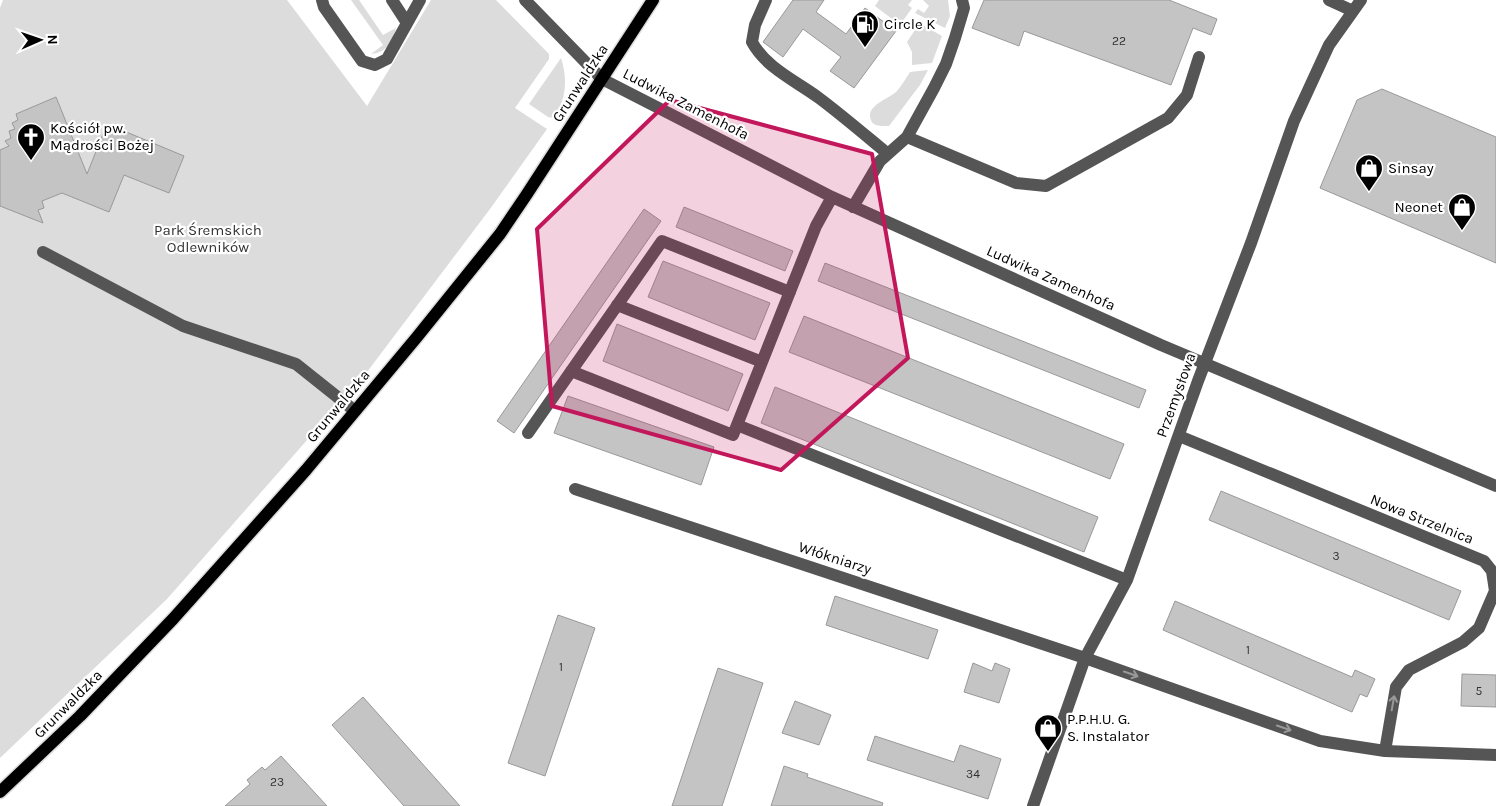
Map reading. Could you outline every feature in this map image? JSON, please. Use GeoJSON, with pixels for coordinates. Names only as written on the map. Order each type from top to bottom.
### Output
{"type":"FeatureCollection","features":[{"type":"Feature","properties":{"kind":"main road","name":"Grunwaldzka"},"geometry":{"type":"LineString","coordinates":[[0,792],[80,716],[173,619],[294,484],[355,411],[500,234],[653,0]]}},
{"type":"Feature","properties":{"kind":"street"},"geometry":{"type":"LineString","coordinates":[[322,0],[324,7],[362,61],[374,65],[387,58],[420,0]]}},
{"type":"Feature","properties":{"kind":"street"},"geometry":{"type":"LineString","coordinates":[[392,0],[407,23]]}},
{"type":"Feature","properties":{"kind":"street","name":"Ludwika Zamenhofa"},"geometry":{"type":"LineString","coordinates":[[525,0],[602,79],[832,197],[1205,364],[1496,486]]}},
{"type":"Feature","properties":{"kind":"street"},"geometry":{"type":"LineString","coordinates":[[766,0],[755,25],[752,42],[758,53],[779,71],[819,98],[888,154]]}},
{"type":"Feature","properties":{"kind":"street"},"geometry":{"type":"LineString","coordinates":[[853,207],[880,161],[907,137],[946,64],[964,8],[962,0]]}},
{"type":"Feature","properties":{"kind":"street"},"geometry":{"type":"LineString","coordinates":[[1329,0],[1357,5]]}},
{"type":"Feature","properties":{"kind":"street","name":"Przemysłowa"},"geometry":{"type":"LineString","coordinates":[[1033,806],[1085,658],[1126,580],[1251,243],[1294,121],[1329,45],[1357,5]]}},
{"type":"Feature","properties":{"kind":"street"},"geometry":{"type":"LineString","coordinates":[[907,137],[1016,183],[1046,186],[1168,118],[1186,95],[1199,57]]}},
{"type":"Feature","properties":{"kind":"street"},"geometry":{"type":"LineString","coordinates":[[571,371],[733,435],[816,226],[832,197]]}},
{"type":"Feature","properties":{"kind":"street"},"geometry":{"type":"LineString","coordinates":[[528,433],[662,241],[790,292]]}},
{"type":"Feature","properties":{"kind":"street"},"geometry":{"type":"LineString","coordinates":[[43,252],[183,326],[296,364],[355,411]]}},
{"type":"Feature","properties":{"kind":"street"},"geometry":{"type":"LineString","coordinates":[[617,305],[762,362]]}},
{"type":"Feature","properties":{"kind":"street"},"geometry":{"type":"LineString","coordinates":[[737,425],[1126,580]]}},
{"type":"Feature","properties":{"kind":"street","name":"Nowa Strzelnica"},"geometry":{"type":"LineString","coordinates":[[1179,436],[1484,561],[1492,570],[1495,591],[1479,628],[1464,642],[1409,670],[1396,687],[1385,752]]}},
{"type":"Feature","properties":{"kind":"street","name":"Włókniarzy"},"geometry":{"type":"LineString","coordinates":[[575,489],[1085,658]]}},
{"type":"Feature","properties":{"kind":"street"},"geometry":{"type":"LineString","coordinates":[[1085,658],[1320,741],[1385,752],[1496,755]]}},
{"type":"Feature","properties":{"kind":"highlighted area"},"geometry":{"type":"Polygon","coordinates":[[[670,100],[872,154],[908,358],[781,470],[552,406],[537,229],[670,100]]]}},
{"type":"Feature","properties":{"kind":"green space","name":"Park Śremskich Odlewników"},"geometry":{"type":"Polygon","coordinates":[[[3,0],[287,0],[367,106],[431,0],[496,0],[549,54],[549,59],[515,108],[547,129],[490,209],[367,372],[167,599],[0,758],[0,8],[3,0]]]}},
{"type":"Feature","properties":{"kind":"green space"},"geometry":{"type":"Polygon","coordinates":[[[351,0],[359,0],[383,35],[396,28],[391,42],[385,49],[371,54],[383,45],[351,0]]]}},
{"type":"Feature","properties":{"kind":"green space"},"geometry":{"type":"Polygon","coordinates":[[[879,0],[912,0],[908,5],[912,8],[900,25],[875,6],[879,0]]]}},
{"type":"Feature","properties":{"kind":"green space"},"geometry":{"type":"Polygon","coordinates":[[[923,0],[948,0],[950,16],[945,28],[915,13],[918,9],[924,13],[929,6],[923,0]]]}},
{"type":"Feature","properties":{"kind":"green space"},"geometry":{"type":"Polygon","coordinates":[[[912,19],[942,36],[932,63],[912,65],[912,52],[907,42],[917,27],[910,21],[912,19]]]}},
{"type":"Feature","properties":{"kind":"green space"},"geometry":{"type":"Polygon","coordinates":[[[561,58],[565,74],[565,89],[561,104],[554,118],[548,117],[529,104],[561,58]]]}},
{"type":"Feature","properties":{"kind":"green space"},"geometry":{"type":"Polygon","coordinates":[[[928,70],[920,85],[889,126],[878,126],[872,122],[870,115],[874,107],[896,92],[910,72],[928,70]]]}},
{"type":"Feature","properties":{"kind":"building"},"geometry":{"type":"Polygon","coordinates":[[[793,0],[824,0],[816,12],[846,34],[865,8],[896,31],[854,88],[830,71],[841,57],[803,29],[783,57],[763,42],[793,0]]]}},
{"type":"Feature","properties":{"kind":"building"},"geometry":{"type":"Polygon","coordinates":[[[984,0],[1169,0],[1217,19],[1211,35],[1193,28],[1171,85],[1024,31],[1019,46],[972,28],[984,0]]]}},
{"type":"Feature","properties":{"kind":"building"},"geometry":{"type":"Polygon","coordinates":[[[1382,89],[1496,137],[1496,263],[1320,188],[1357,100],[1382,89]]]}},
{"type":"Feature","properties":{"kind":"building"},"geometry":{"type":"Polygon","coordinates":[[[56,97],[87,174],[107,124],[184,156],[169,193],[124,175],[109,212],[62,193],[42,201],[44,208],[38,210],[43,223],[0,206],[0,150],[9,146],[5,141],[11,138],[9,131],[15,129],[12,123],[18,120],[16,114],[56,97]]]}},
{"type":"Feature","properties":{"kind":"building"},"geometry":{"type":"Polygon","coordinates":[[[684,207],[793,251],[785,271],[676,227],[684,207]]]}},
{"type":"Feature","properties":{"kind":"building"},"geometry":{"type":"Polygon","coordinates":[[[644,209],[661,221],[514,433],[497,421],[644,209]]]}},
{"type":"Feature","properties":{"kind":"building"},"geometry":{"type":"Polygon","coordinates":[[[663,261],[770,303],[755,340],[648,297],[663,261]]]}},
{"type":"Feature","properties":{"kind":"building"},"geometry":{"type":"Polygon","coordinates":[[[825,263],[1146,390],[1139,408],[818,281],[825,263]]]}},
{"type":"Feature","properties":{"kind":"building"},"geometry":{"type":"Polygon","coordinates":[[[804,316],[1124,444],[1110,479],[789,352],[804,316]]]}},
{"type":"Feature","properties":{"kind":"building"},"geometry":{"type":"Polygon","coordinates":[[[617,324],[743,374],[728,411],[603,361],[617,324]]]}},
{"type":"Feature","properties":{"kind":"building"},"geometry":{"type":"Polygon","coordinates":[[[775,387],[1098,517],[1084,552],[761,423],[775,387]]]}},
{"type":"Feature","properties":{"kind":"building"},"geometry":{"type":"Polygon","coordinates":[[[568,396],[714,447],[701,485],[554,433],[568,396]]]}},
{"type":"Feature","properties":{"kind":"building"},"geometry":{"type":"Polygon","coordinates":[[[1221,491],[1461,591],[1449,620],[1209,520],[1221,491]]]}},
{"type":"Feature","properties":{"kind":"building"},"geometry":{"type":"Polygon","coordinates":[[[835,596],[938,630],[928,659],[826,625],[835,596]]]}},
{"type":"Feature","properties":{"kind":"building"},"geometry":{"type":"Polygon","coordinates":[[[1175,601],[1352,677],[1355,670],[1375,679],[1367,697],[1360,694],[1352,712],[1163,630],[1175,601]]]}},
{"type":"Feature","properties":{"kind":"building"},"geometry":{"type":"Polygon","coordinates":[[[558,615],[595,628],[545,776],[508,763],[558,615]]]}},
{"type":"Feature","properties":{"kind":"building"},"geometry":{"type":"Polygon","coordinates":[[[973,663],[992,671],[995,663],[1010,669],[999,703],[964,692],[973,663]]]}},
{"type":"Feature","properties":{"kind":"building"},"geometry":{"type":"Polygon","coordinates":[[[718,668],[763,683],[722,806],[672,806],[718,668]]]}},
{"type":"Feature","properties":{"kind":"building"},"geometry":{"type":"Polygon","coordinates":[[[1462,674],[1496,675],[1496,707],[1461,706],[1462,674]]]}},
{"type":"Feature","properties":{"kind":"building"},"geometry":{"type":"Polygon","coordinates":[[[363,697],[460,806],[404,806],[332,725],[363,697]]]}},
{"type":"Feature","properties":{"kind":"building"},"geometry":{"type":"Polygon","coordinates":[[[795,701],[831,715],[819,745],[782,733],[795,701]]]}},
{"type":"Feature","properties":{"kind":"building"},"geometry":{"type":"Polygon","coordinates":[[[875,736],[954,762],[960,745],[1001,759],[988,799],[867,760],[875,736]]]}},
{"type":"Feature","properties":{"kind":"building"},"geometry":{"type":"Polygon","coordinates":[[[281,756],[327,806],[225,806],[250,784],[247,780],[262,767],[265,770],[281,756]]]}},
{"type":"Feature","properties":{"kind":"building"},"geometry":{"type":"Polygon","coordinates":[[[784,766],[808,774],[807,777],[883,803],[882,806],[771,806],[784,766]]]}},
{"type":"Feature","properties":{"kind":"place","name":"Circle K"},"geometry":{"type":"Point","coordinates":[865,48]}},
{"type":"Feature","properties":{"kind":"place","name":"Kościół pw. Mądrości Bożej"},"geometry":{"type":"Point","coordinates":[31,161]}},
{"type":"Feature","properties":{"kind":"place","name":"Sinsay"},"geometry":{"type":"Point","coordinates":[1369,192]}},
{"type":"Feature","properties":{"kind":"place","name":"Neonet"},"geometry":{"type":"Point","coordinates":[1462,231]}},
{"type":"Feature","properties":{"kind":"place","name":"P.P.H.U. G. S. Instalator"},"geometry":{"type":"Point","coordinates":[1048,752]}}]}
